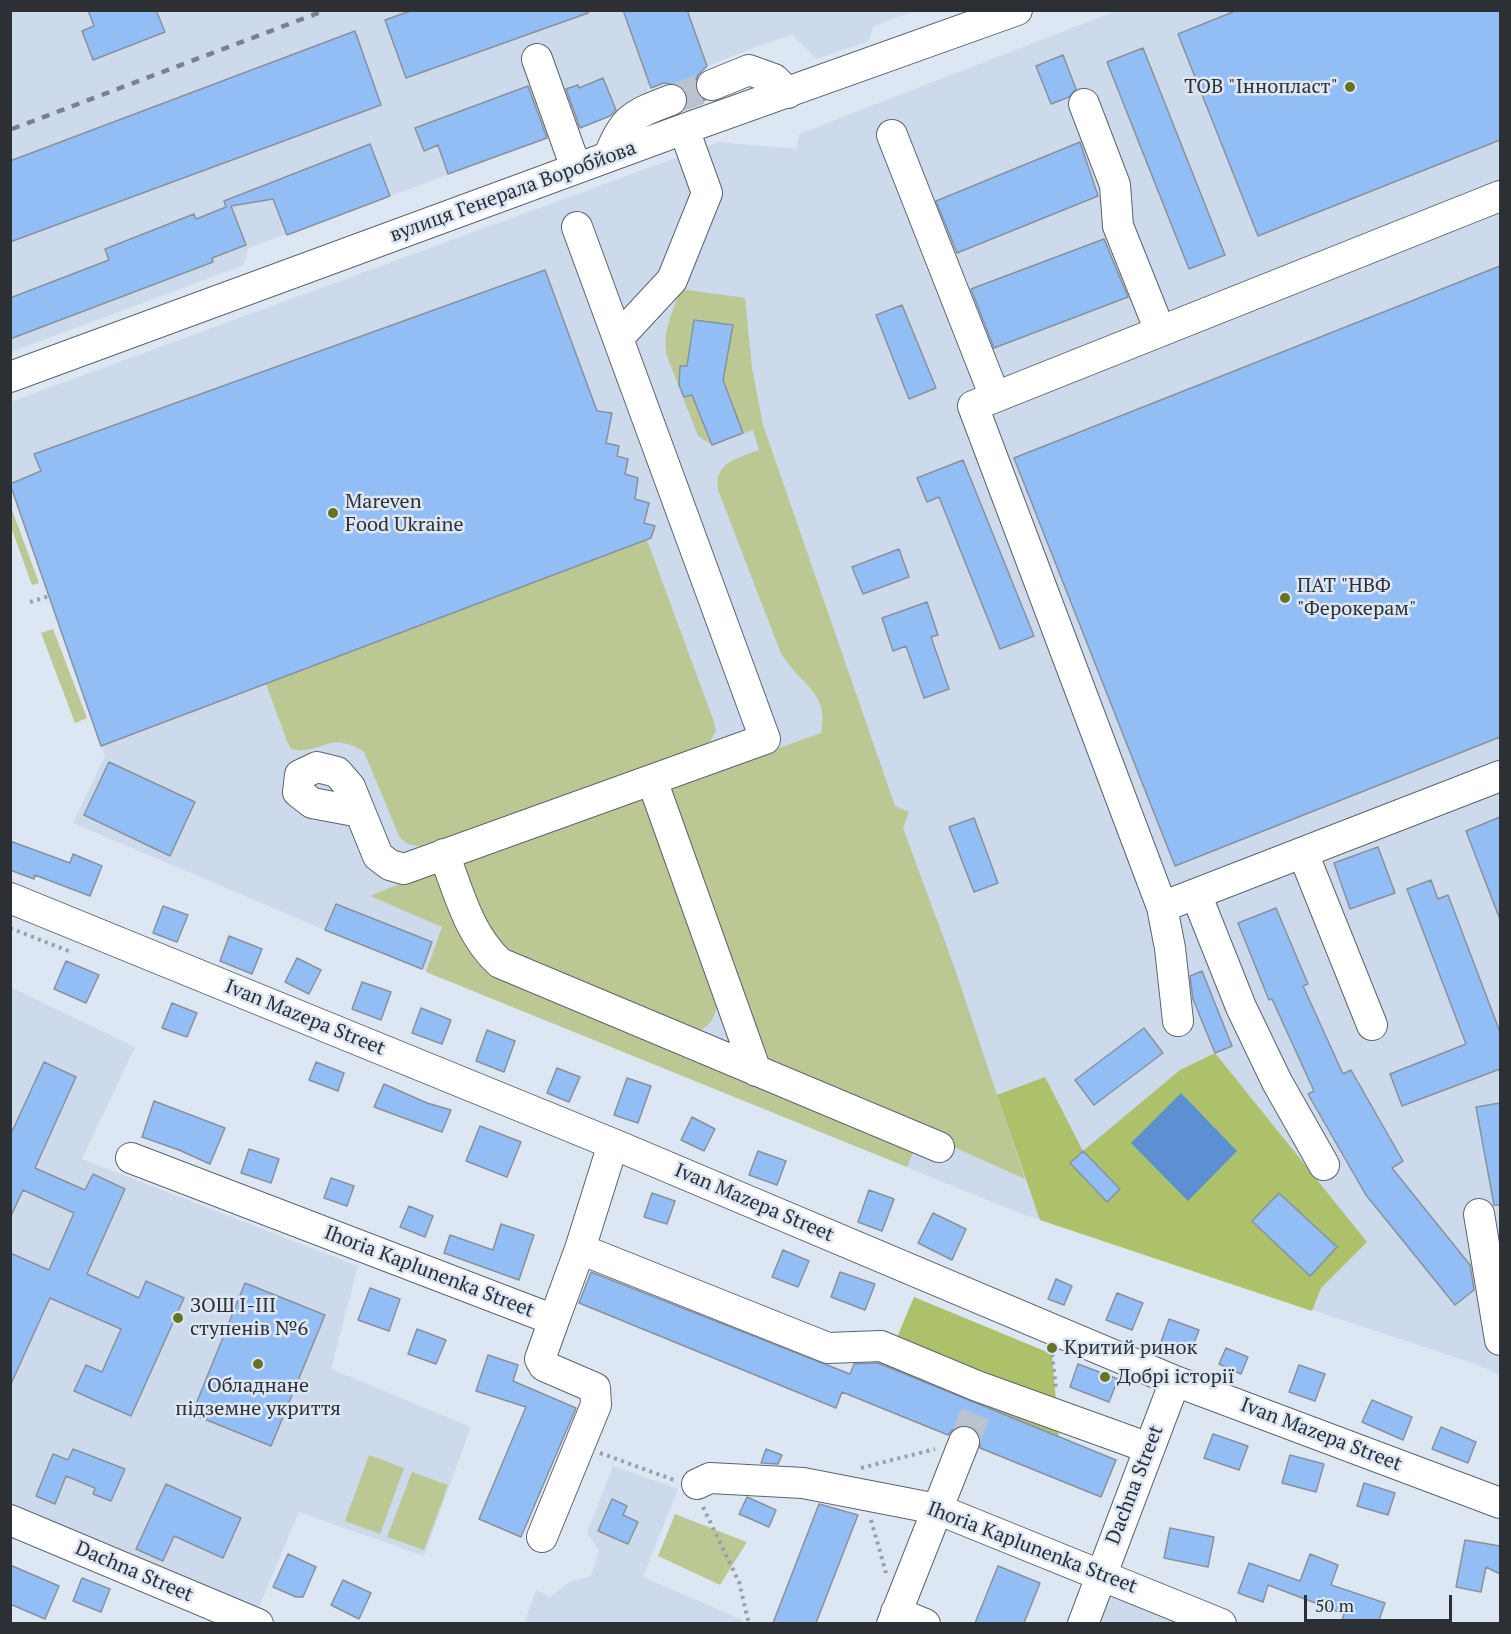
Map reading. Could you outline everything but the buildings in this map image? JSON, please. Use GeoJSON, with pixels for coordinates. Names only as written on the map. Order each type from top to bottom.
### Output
{"type":"FeatureCollection","features":[{"type":"Feature","properties":{"kind":"street","name":"вулиця Генерала Воробйова"},"geometry":{"type":"LineString","coordinates":[[10,377],[576,168],[1017,10]]}},
{"type":"Feature","properties":{"kind":"street"},"geometry":{"type":"LineString","coordinates":[[537,59],[576,168]]}},
{"type":"Feature","properties":{"kind":"street"},"geometry":{"type":"LineString","coordinates":[[712,85],[749,70],[774,78],[788,93]]}},
{"type":"Feature","properties":{"kind":"street"},"geometry":{"type":"LineString","coordinates":[[609,156],[625,122],[637,113],[670,100]]}},
{"type":"Feature","properties":{"kind":"street"},"geometry":{"type":"LineString","coordinates":[[1084,104],[1115,185],[1118,226],[1160,330]]}},
{"type":"Feature","properties":{"kind":"street"},"geometry":{"type":"LineString","coordinates":[[619,337],[672,280],[707,193],[684,129]]}},
{"type":"Feature","properties":{"kind":"street"},"geometry":{"type":"LineString","coordinates":[[892,135],[995,397]]}},
{"type":"Feature","properties":{"kind":"street"},"geometry":{"type":"LineString","coordinates":[[1178,1021],[1170,948],[1162,907],[973,406],[1500,196]]}},
{"type":"Feature","properties":{"kind":"street"},"geometry":{"type":"LineString","coordinates":[[360,812],[312,803],[298,792],[300,775],[317,766],[337,772],[350,787],[378,856],[390,865],[404,869],[765,739],[577,227]]}},
{"type":"Feature","properties":{"kind":"street"},"geometry":{"type":"LineString","coordinates":[[1162,907],[1500,776]]}},
{"type":"Feature","properties":{"kind":"street"},"geometry":{"type":"LineString","coordinates":[[652,780],[756,1071]]}},
{"type":"Feature","properties":{"kind":"street"},"geometry":{"type":"LineString","coordinates":[[1303,853],[1372,1024]]}},
{"type":"Feature","properties":{"kind":"street"},"geometry":{"type":"LineString","coordinates":[[444,854],[473,929],[481,944],[500,963],[939,1147]]}},
{"type":"Feature","properties":{"kind":"street"},"geometry":{"type":"LineString","coordinates":[[1196,894],[1247,1018],[1277,1082],[1324,1166]]}},
{"type":"Feature","properties":{"kind":"street","name":"Ivan Mazepa Street"},"geometry":{"type":"LineString","coordinates":[[10,898],[613,1144],[1174,1381],[1500,1503]]}},
{"type":"Feature","properties":{"kind":"street"},"geometry":{"type":"LineString","coordinates":[[691,1043],[705,1042],[722,1029],[726,1019],[727,988]]}},
{"type":"Feature","properties":{"kind":"street","name":"Ihoria Kaplunenka Street"},"geometry":{"type":"LineString","coordinates":[[130,1158],[554,1320],[580,1249],[613,1144]]}},
{"type":"Feature","properties":{"kind":"street"},"geometry":{"type":"LineString","coordinates":[[1479,1214],[1500,1340]]}},
{"type":"Feature","properties":{"kind":"street"},"geometry":{"type":"LineString","coordinates":[[580,1249],[828,1348],[881,1346],[982,1396],[1058,1415],[1149,1448]]}},
{"type":"Feature","properties":{"kind":"street"},"geometry":{"type":"LineString","coordinates":[[542,1537],[596,1405],[595,1388],[544,1366],[540,1359],[554,1320]]}},
{"type":"Feature","properties":{"kind":"street","name":"Dachna Street"},"geometry":{"type":"LineString","coordinates":[[1083,1623],[1174,1381]]}},
{"type":"Feature","properties":{"kind":"street"},"geometry":{"type":"LineString","coordinates":[[925,1623],[894,1618],[964,1442]]}},
{"type":"Feature","properties":{"kind":"street","name":"Ihoria Kaplunenka Street"},"geometry":{"type":"LineString","coordinates":[[697,1484],[710,1478],[802,1484],[862,1481],[1102,1573],[1221,1623]]}},
{"type":"Feature","properties":{"kind":"street","name":"Dachna Street"},"geometry":{"type":"LineString","coordinates":[[10,1520],[258,1623]]}},
{"type":"Feature","properties":{"kind":"path"},"geometry":{"type":"LineString","coordinates":[[30,602],[49,596]]}},
{"type":"Feature","properties":{"kind":"path"},"geometry":{"type":"LineString","coordinates":[[1052,1347],[1058,1415]]}},
{"type":"Feature","properties":{"kind":"path"},"geometry":{"type":"LineString","coordinates":[[894,1618],[862,1481],[964,1442]]}},
{"type":"Feature","properties":{"kind":"path"},"geometry":{"type":"LineString","coordinates":[[579,1446],[659,1476],[697,1484],[710,1525],[739,1582],[749,1623]]}},
{"type":"Feature","properties":{"kind":"shaded area"},"geometry":{"type":"Polygon","coordinates":[[[11,11],[915,11],[873,26],[869,41],[817,59],[792,35],[756,47],[649,89],[636,106],[248,248],[244,265],[11,352],[11,11]]]}},
{"type":"Feature","properties":{"kind":"shaded area"},"geometry":{"type":"Polygon","coordinates":[[[1116,11],[1500,11],[1500,1375],[1475,1364],[1019,1213],[325,930],[73,823],[105,756],[11,484],[10,402],[719,142],[797,149],[799,134],[1116,11]]]}},
{"type":"Feature","properties":{"kind":"shaded area","name":"ЗОШ І-ІІІ ступенів №6"},"geometry":{"type":"Polygon","coordinates":[[[10,987],[135,1047],[82,1159],[358,1266],[331,1369],[471,1427],[424,1556],[299,1512],[253,1621],[11,1513],[10,987]]]}},
{"type":"Feature","properties":{"kind":"shaded area"},"geometry":{"type":"Polygon","coordinates":[[[613,1466],[678,1489],[643,1577],[743,1620],[742,1624],[524,1624],[536,1590],[550,1597],[569,1582],[591,1576],[599,1550],[587,1533],[613,1466]]]}},
{"type":"Feature","properties":{"kind":"shaded area"},"geometry":{"type":"Polygon","coordinates":[[[1102,1573],[1221,1624],[1083,1624],[1102,1573]]]}},
{"type":"Feature","properties":{"kind":"green space"},"geometry":{"type":"Polygon","coordinates":[[[681,289],[745,298],[752,368],[763,425],[895,806],[909,812],[903,828],[954,966],[1025,1179],[775,1067],[765,1059],[664,789],[821,733],[823,719],[817,697],[787,663],[780,651],[718,490],[720,473],[724,467],[736,459],[759,450],[753,430],[712,445],[698,436],[668,359],[666,332],[681,289]]]}},
{"type":"Feature","properties":{"kind":"green space"},"geometry":{"type":"Polygon","coordinates":[[[10,507],[39,583],[32,585],[11,527],[10,507]]]}},
{"type":"Feature","properties":{"kind":"green space"},"geometry":{"type":"Polygon","coordinates":[[[647,540],[714,722],[716,731],[707,748],[427,848],[408,844],[400,838],[364,752],[342,743],[302,750],[291,749],[266,684],[647,540]]]}},
{"type":"Feature","properties":{"kind":"green space"},"geometry":{"type":"Polygon","coordinates":[[[53,629],[87,718],[75,723],[41,633],[53,629]]]}},
{"type":"Feature","properties":{"kind":"green space"},"geometry":{"type":"Polygon","coordinates":[[[648,794],[717,996],[711,1022],[697,1032],[494,947],[455,862],[648,794]]]}},
{"type":"Feature","properties":{"kind":"green space"},"geometry":{"type":"Polygon","coordinates":[[[440,867],[471,941],[916,1145],[907,1167],[426,972],[442,927],[370,896],[440,867]]]}},
{"type":"Feature","properties":{"kind":"green space"},"geometry":{"type":"Polygon","coordinates":[[[1215,1053],[1367,1242],[1321,1288],[1312,1311],[1040,1220],[997,1095],[1045,1077],[1083,1151],[1180,1070],[1215,1053]]]}},
{"type":"Feature","properties":{"kind":"green space"},"geometry":{"type":"Polygon","coordinates":[[[914,1297],[1052,1354],[1059,1436],[885,1366],[914,1297]]]}},
{"type":"Feature","properties":{"kind":"green space"},"geometry":{"type":"Polygon","coordinates":[[[369,1455],[404,1468],[380,1534],[345,1521],[369,1455]]]}},
{"type":"Feature","properties":{"kind":"green space"},"geometry":{"type":"Polygon","coordinates":[[[412,1472],[448,1485],[424,1550],[387,1537],[412,1472]]]}},
{"type":"Feature","properties":{"kind":"green space"},"geometry":{"type":"Polygon","coordinates":[[[675,1514],[747,1542],[720,1585],[658,1556],[675,1514]]]}},
{"type":"Feature","properties":{"kind":"water"},"geometry":{"type":"Polygon","coordinates":[[[1181,1093],[1237,1151],[1188,1201],[1131,1143],[1181,1093]]]}},
{"type":"Feature","properties":{"kind":"tunnel"},"geometry":{"type":"LineString","coordinates":[[671,100],[712,85]]}},
{"type":"Feature","properties":{"kind":"tunnel"},"geometry":{"type":"LineString","coordinates":[[964,1442],[979,1404]]}},
{"type":"Feature","properties":{"kind":"railway"},"geometry":{"type":"LineString","coordinates":[[12,129],[326,10]]}},
{"type":"Feature","properties":{"kind":"place","name":"ТОВ \"Іннопласт\""},"geometry":{"type":"Point","coordinates":[1350,87]}},
{"type":"Feature","properties":{"kind":"place","name":"Mareven Food Ukraine"},"geometry":{"type":"Point","coordinates":[333,513]}},
{"type":"Feature","properties":{"kind":"place","name":"ПАТ \"НВФ \"Ферокерам\""},"geometry":{"type":"Point","coordinates":[1285,598]}},
{"type":"Feature","properties":{"kind":"place","name":"ЗОШ І-ІІІ ступенів №6"},"geometry":{"type":"Point","coordinates":[178,1318]}},
{"type":"Feature","properties":{"kind":"place","name":"Критий ринок"},"geometry":{"type":"Point","coordinates":[1052,1348]}},
{"type":"Feature","properties":{"kind":"place","name":"Обладнане підземне укриття"},"geometry":{"type":"Point","coordinates":[258,1364]}},
{"type":"Feature","properties":{"kind":"place","name":"Добрі історії"},"geometry":{"type":"Point","coordinates":[1105,1377]}}]}
